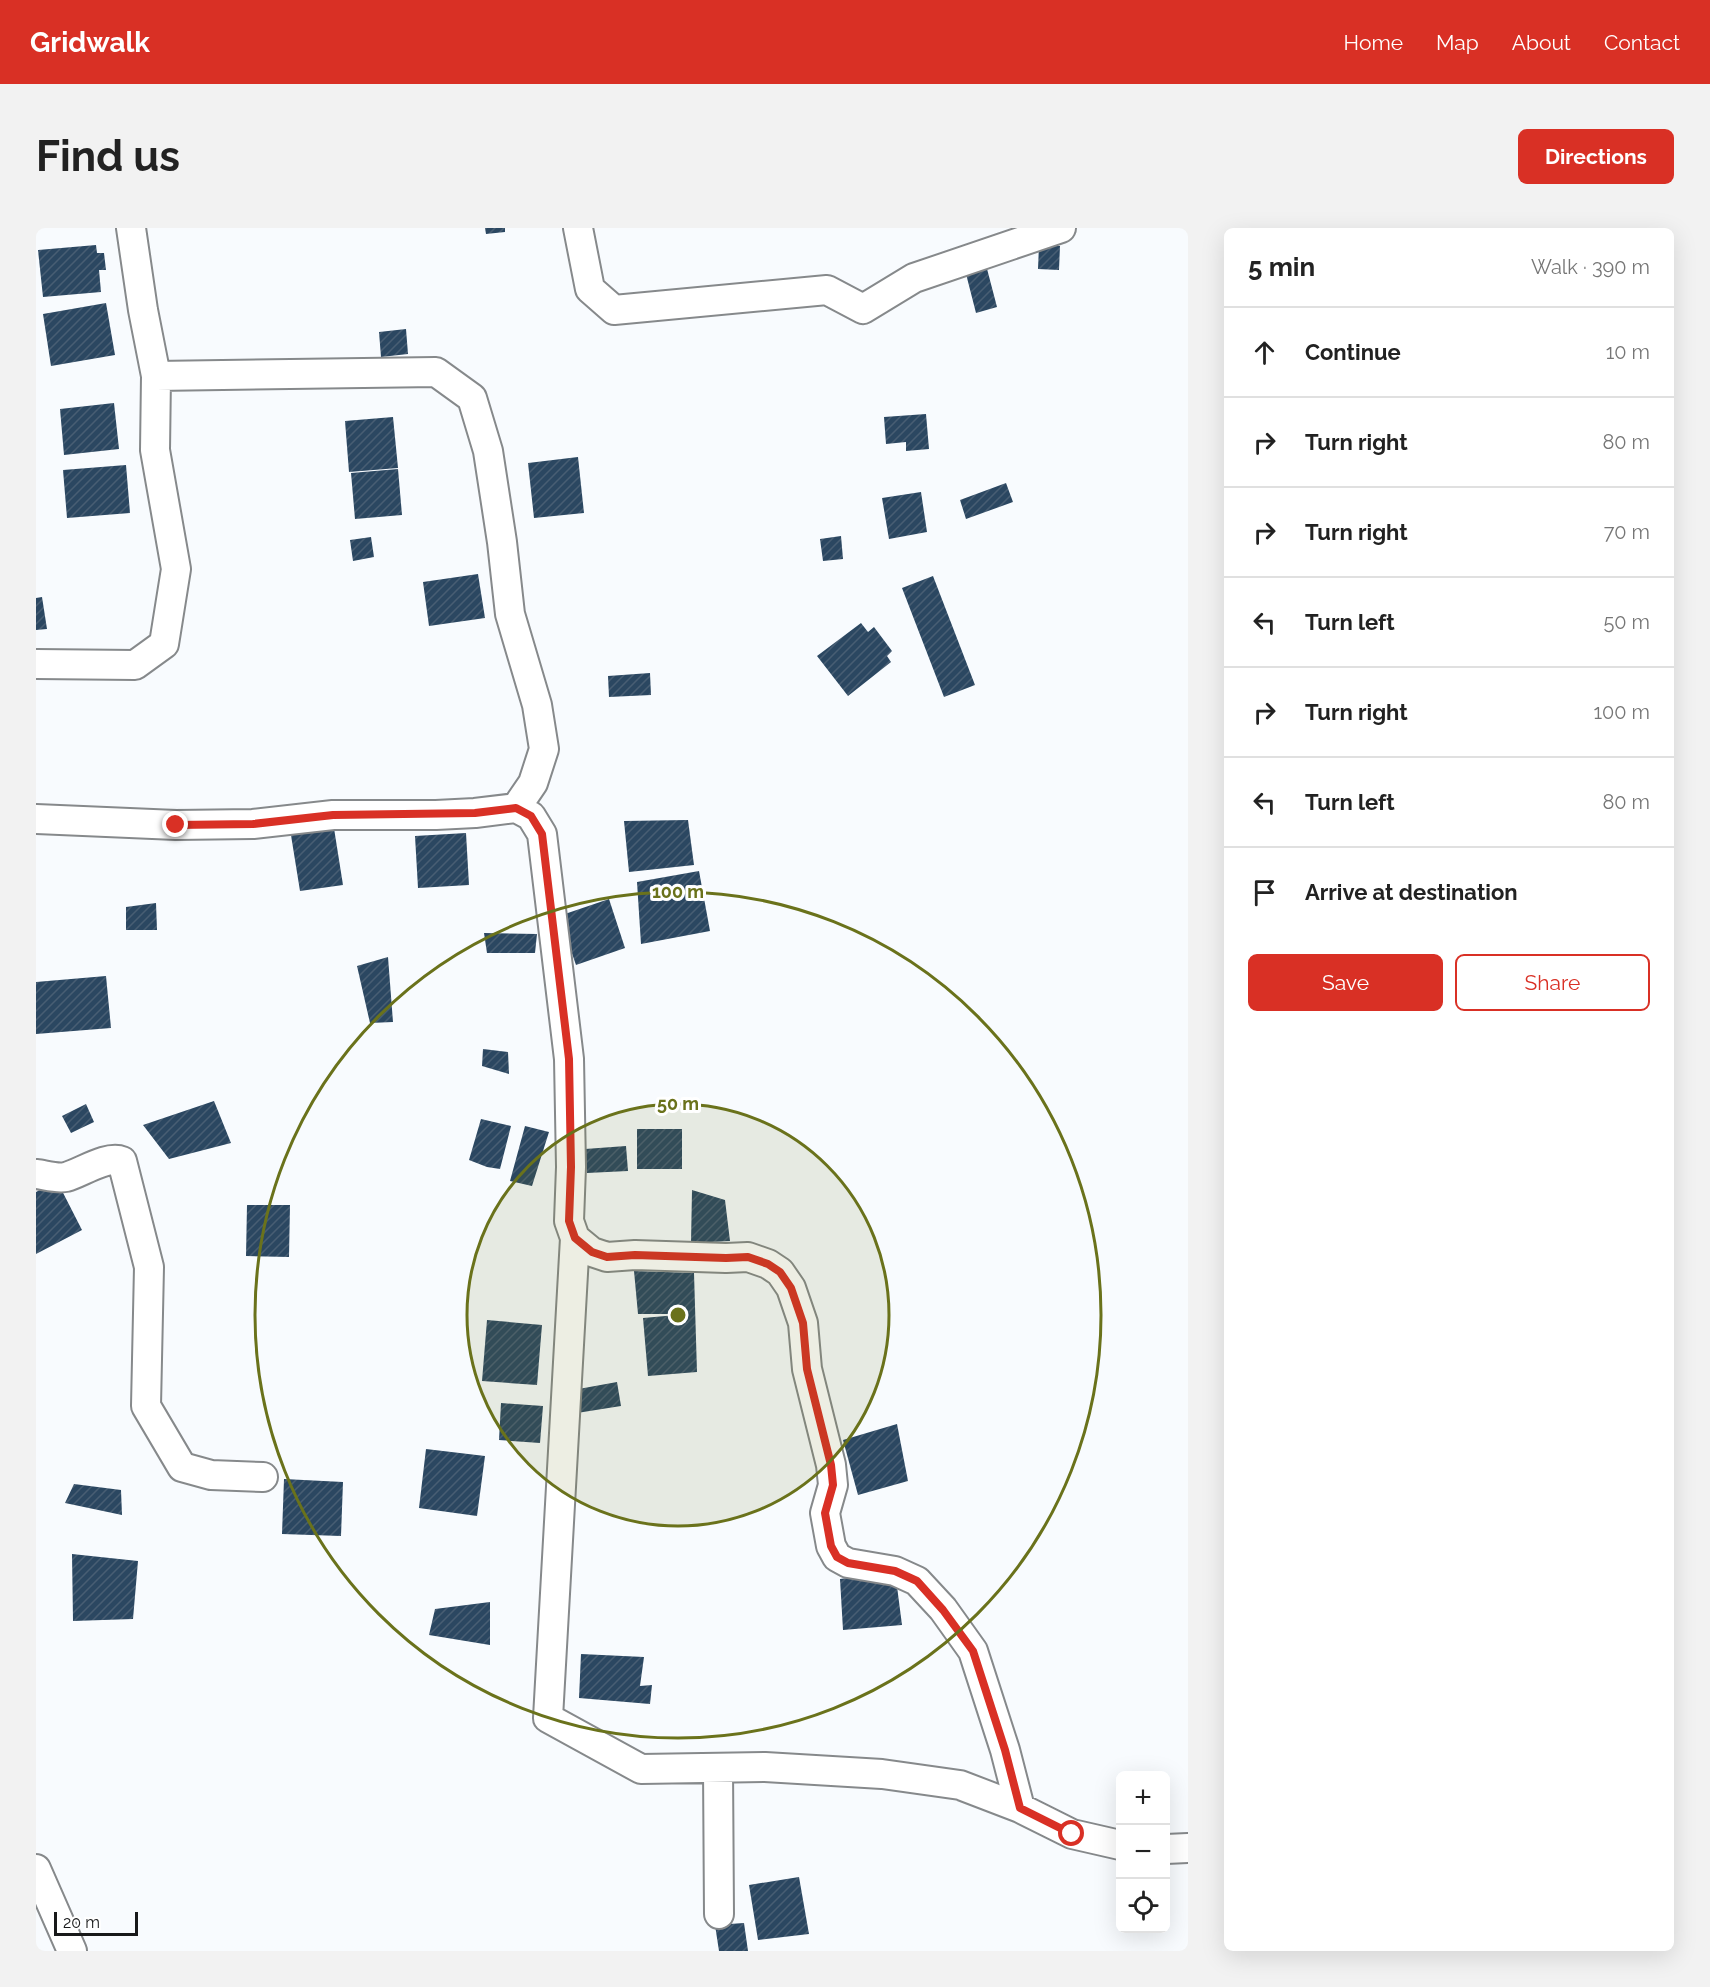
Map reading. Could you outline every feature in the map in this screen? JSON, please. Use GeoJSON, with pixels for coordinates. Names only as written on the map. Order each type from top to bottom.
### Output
{"type":"FeatureCollection","features":[{"type":"Feature","properties":{"kind":"street"},"geometry":{"type":"LineString","coordinates":[[36,664],[135,665],[164,644],[176,569],[155,450],[156,376],[142,310],[131,228]]}},
{"type":"Feature","properties":{"kind":"street"},"geometry":{"type":"LineString","coordinates":[[578,228],[590,289],[614,310],[828,290],[863,309],[914,278],[1061,228]]}},
{"type":"Feature","properties":{"kind":"street"},"geometry":{"type":"LineString","coordinates":[[156,376],[436,372],[472,398],[488,451],[510,614],[537,705],[544,748],[532,783],[516,808]]}},
{"type":"Feature","properties":{"kind":"street"},"geometry":{"type":"LineString","coordinates":[[36,819],[176,825],[253,824],[333,815],[436,815],[516,808],[531,816],[542,834],[569,1059],[571,1167],[569,1221],[575,1238],[548,1718],[641,1769],[765,1767],[882,1774],[960,1785],[1020,1808],[1072,1834],[1116,1844]]}},
{"type":"Feature","properties":{"kind":"street"},"geometry":{"type":"LineString","coordinates":[[36,1191],[50,1176],[117,1159],[122,1161],[149,1267],[146,1406],[182,1467],[211,1475],[263,1477]]}},
{"type":"Feature","properties":{"kind":"street"},"geometry":{"type":"LineString","coordinates":[[575,1238],[592,1252],[607,1257],[635,1255],[748,1257],[768,1264],[780,1272],[791,1288],[803,1323],[807,1369],[831,1465],[833,1485],[825,1513],[831,1546],[837,1557],[848,1563],[895,1571],[917,1581],[955,1626],[973,1651],[1005,1750],[1020,1808]]}},
{"type":"Feature","properties":{"kind":"street"},"geometry":{"type":"LineString","coordinates":[[718,1768],[719,1914]]}},
{"type":"Feature","properties":{"kind":"street"},"geometry":{"type":"LineString","coordinates":[[1170,1849],[1188,1848]]}},
{"type":"Feature","properties":{"kind":"street"},"geometry":{"type":"LineString","coordinates":[[36,1869],[72,1951]]}},
{"type":"Feature","properties":{"kind":"building"},"geometry":{"type":"Polygon","coordinates":[[[485,228],[505,228],[505,232],[486,234],[485,228]]]}},
{"type":"Feature","properties":{"kind":"building"},"geometry":{"type":"Polygon","coordinates":[[[96,245],[97,253],[104,253],[106,270],[99,270],[101,292],[43,297],[38,250],[96,245]]]}},
{"type":"Feature","properties":{"kind":"building"},"geometry":{"type":"Polygon","coordinates":[[[1039,245],[1060,246],[1059,270],[1038,269],[1039,245]]]}},
{"type":"Feature","properties":{"kind":"building"},"geometry":{"type":"Polygon","coordinates":[[[986,265],[997,307],[976,313],[965,270],[986,265]]]}},
{"type":"Feature","properties":{"kind":"building"},"geometry":{"type":"Polygon","coordinates":[[[106,303],[115,355],[51,366],[43,314],[106,303]]]}},
{"type":"Feature","properties":{"kind":"building"},"geometry":{"type":"Polygon","coordinates":[[[406,329],[408,354],[381,357],[379,332],[406,329]]]}},
{"type":"Feature","properties":{"kind":"building"},"geometry":{"type":"Polygon","coordinates":[[[114,403],[119,449],[64,455],[60,409],[114,403]]]}},
{"type":"Feature","properties":{"kind":"building"},"geometry":{"type":"Polygon","coordinates":[[[926,414],[929,449],[906,451],[906,442],[886,444],[884,417],[926,414]]]}},
{"type":"Feature","properties":{"kind":"building"},"geometry":{"type":"Polygon","coordinates":[[[393,417],[398,468],[349,472],[345,421],[393,417]]]}},
{"type":"Feature","properties":{"kind":"building"},"geometry":{"type":"Polygon","coordinates":[[[578,457],[584,513],[534,518],[528,463],[578,457]]]}},
{"type":"Feature","properties":{"kind":"building"},"geometry":{"type":"Polygon","coordinates":[[[126,465],[130,513],[67,518],[63,470],[126,465]]]}},
{"type":"Feature","properties":{"kind":"building"},"geometry":{"type":"Polygon","coordinates":[[[398,469],[402,515],[355,519],[351,473],[398,469]]]}},
{"type":"Feature","properties":{"kind":"building"},"geometry":{"type":"Polygon","coordinates":[[[1006,483],[1013,502],[966,519],[960,500],[1006,483]]]}},
{"type":"Feature","properties":{"kind":"building"},"geometry":{"type":"Polygon","coordinates":[[[921,492],[927,532],[889,539],[882,498],[921,492]]]}},
{"type":"Feature","properties":{"kind":"building"},"geometry":{"type":"Polygon","coordinates":[[[841,536],[843,559],[823,561],[820,539],[841,536]]]}},
{"type":"Feature","properties":{"kind":"building"},"geometry":{"type":"Polygon","coordinates":[[[371,537],[374,557],[353,561],[350,540],[371,537]]]}},
{"type":"Feature","properties":{"kind":"building"},"geometry":{"type":"Polygon","coordinates":[[[478,574],[485,618],[429,626],[423,582],[478,574]]]}},
{"type":"Feature","properties":{"kind":"building"},"geometry":{"type":"Polygon","coordinates":[[[933,576],[975,685],[944,697],[902,588],[933,576]]]}},
{"type":"Feature","properties":{"kind":"building"},"geometry":{"type":"Polygon","coordinates":[[[42,597],[47,629],[36,630],[36,598],[42,597]]]}},
{"type":"Feature","properties":{"kind":"building"},"geometry":{"type":"Polygon","coordinates":[[[861,623],[868,632],[874,627],[892,651],[887,656],[891,662],[848,696],[817,656],[861,623]]]}},
{"type":"Feature","properties":{"kind":"building"},"geometry":{"type":"Polygon","coordinates":[[[650,673],[651,695],[609,697],[608,676],[650,673]]]}},
{"type":"Feature","properties":{"kind":"building"},"geometry":{"type":"Polygon","coordinates":[[[688,820],[694,865],[629,872],[624,821],[688,820]]]}},
{"type":"Feature","properties":{"kind":"building"},"geometry":{"type":"Polygon","coordinates":[[[333,822],[343,885],[300,891],[290,829],[333,822]]]}},
{"type":"Feature","properties":{"kind":"building"},"geometry":{"type":"Polygon","coordinates":[[[466,833],[469,885],[418,888],[415,836],[466,833]]]}},
{"type":"Feature","properties":{"kind":"building"},"geometry":{"type":"Polygon","coordinates":[[[699,871],[710,931],[641,944],[637,882],[699,871]]]}},
{"type":"Feature","properties":{"kind":"building"},"geometry":{"type":"Polygon","coordinates":[[[609,899],[625,948],[576,965],[559,916],[609,899]]]}},
{"type":"Feature","properties":{"kind":"building"},"geometry":{"type":"Polygon","coordinates":[[[156,903],[157,930],[126,930],[126,907],[156,903]]]}},
{"type":"Feature","properties":{"kind":"building"},"geometry":{"type":"Polygon","coordinates":[[[484,933],[537,934],[535,953],[487,953],[484,933]]]}},
{"type":"Feature","properties":{"kind":"building"},"geometry":{"type":"Polygon","coordinates":[[[388,957],[393,1022],[370,1023],[357,966],[388,957]]]}},
{"type":"Feature","properties":{"kind":"building"},"geometry":{"type":"Polygon","coordinates":[[[106,976],[111,1028],[36,1034],[36,982],[106,976]]]}},
{"type":"Feature","properties":{"kind":"building"},"geometry":{"type":"Polygon","coordinates":[[[483,1049],[508,1052],[509,1074],[482,1066],[483,1049]]]}},
{"type":"Feature","properties":{"kind":"building"},"geometry":{"type":"Polygon","coordinates":[[[214,1101],[231,1143],[169,1159],[143,1125],[214,1101]]]}},
{"type":"Feature","properties":{"kind":"building"},"geometry":{"type":"Polygon","coordinates":[[[86,1104],[94,1122],[71,1133],[62,1116],[86,1104]]]}},
{"type":"Feature","properties":{"kind":"building"},"geometry":{"type":"Polygon","coordinates":[[[481,1119],[511,1126],[500,1169],[469,1160],[481,1119]]]}},
{"type":"Feature","properties":{"kind":"building"},"geometry":{"type":"Polygon","coordinates":[[[525,1126],[549,1132],[532,1186],[510,1181],[525,1126]]]}},
{"type":"Feature","properties":{"kind":"building"},"geometry":{"type":"Polygon","coordinates":[[[637,1129],[682,1129],[682,1169],[637,1169],[637,1129]]]}},
{"type":"Feature","properties":{"kind":"building"},"geometry":{"type":"Polygon","coordinates":[[[626,1146],[628,1171],[587,1173],[585,1149],[626,1146]]]}},
{"type":"Feature","properties":{"kind":"building"},"geometry":{"type":"Polygon","coordinates":[[[57,1181],[82,1230],[36,1254],[36,1192],[57,1181]]]}},
{"type":"Feature","properties":{"kind":"building"},"geometry":{"type":"Polygon","coordinates":[[[692,1190],[725,1200],[730,1241],[691,1243],[692,1190]]]}},
{"type":"Feature","properties":{"kind":"building"},"geometry":{"type":"Polygon","coordinates":[[[247,1205],[290,1205],[289,1257],[246,1256],[247,1205]]]}},
{"type":"Feature","properties":{"kind":"building"},"geometry":{"type":"Polygon","coordinates":[[[634,1271],[694,1273],[697,1372],[648,1376],[643,1318],[688,1314],[638,1314],[634,1271]]]}},
{"type":"Feature","properties":{"kind":"building"},"geometry":{"type":"Polygon","coordinates":[[[487,1320],[542,1325],[537,1385],[482,1381],[487,1320]]]}},
{"type":"Feature","properties":{"kind":"building"},"geometry":{"type":"Polygon","coordinates":[[[617,1382],[621,1406],[577,1413],[573,1390],[617,1382]]]}},
{"type":"Feature","properties":{"kind":"building"},"geometry":{"type":"Polygon","coordinates":[[[501,1403],[543,1406],[540,1443],[499,1440],[501,1403]]]}},
{"type":"Feature","properties":{"kind":"building"},"geometry":{"type":"Polygon","coordinates":[[[897,1424],[908,1481],[858,1495],[843,1440],[897,1424]]]}},
{"type":"Feature","properties":{"kind":"building"},"geometry":{"type":"Polygon","coordinates":[[[426,1449],[485,1456],[477,1516],[419,1508],[426,1449]]]}},
{"type":"Feature","properties":{"kind":"building"},"geometry":{"type":"Polygon","coordinates":[[[284,1479],[343,1482],[341,1536],[282,1534],[284,1479]]]}},
{"type":"Feature","properties":{"kind":"building"},"geometry":{"type":"Polygon","coordinates":[[[74,1484],[121,1490],[122,1515],[65,1503],[74,1484]]]}},
{"type":"Feature","properties":{"kind":"building"},"geometry":{"type":"Polygon","coordinates":[[[72,1554],[138,1561],[133,1619],[73,1621],[72,1554]]]}},
{"type":"Feature","properties":{"kind":"building"},"geometry":{"type":"Polygon","coordinates":[[[895,1571],[902,1625],[843,1630],[840,1579],[895,1571]]]}},
{"type":"Feature","properties":{"kind":"building"},"geometry":{"type":"Polygon","coordinates":[[[490,1602],[490,1645],[429,1635],[435,1609],[490,1602]]]}},
{"type":"Feature","properties":{"kind":"building"},"geometry":{"type":"Polygon","coordinates":[[[581,1654],[644,1657],[640,1686],[652,1685],[650,1704],[579,1698],[581,1654]]]}},
{"type":"Feature","properties":{"kind":"building"},"geometry":{"type":"Polygon","coordinates":[[[799,1877],[809,1934],[758,1940],[749,1885],[799,1877]]]}},
{"type":"Feature","properties":{"kind":"building"},"geometry":{"type":"Polygon","coordinates":[[[744,1923],[748,1951],[719,1951],[715,1925],[744,1923]]]}},
{"type":"Feature","properties":{"kind":"route"},"geometry":{"type":"LineString","coordinates":[[176,825],[253,824],[333,815],[436,815],[516,808],[531,816],[542,834],[569,1059],[571,1167],[569,1221],[575,1238],[592,1252],[607,1257],[635,1255],[748,1257],[768,1264],[780,1272],[791,1288],[803,1323],[807,1369],[831,1465],[833,1485],[825,1513],[831,1546],[837,1557],[848,1563],[895,1571],[917,1581],[943,1610],[973,1651],[1005,1750],[1020,1808],[1072,1834]]}}]}
